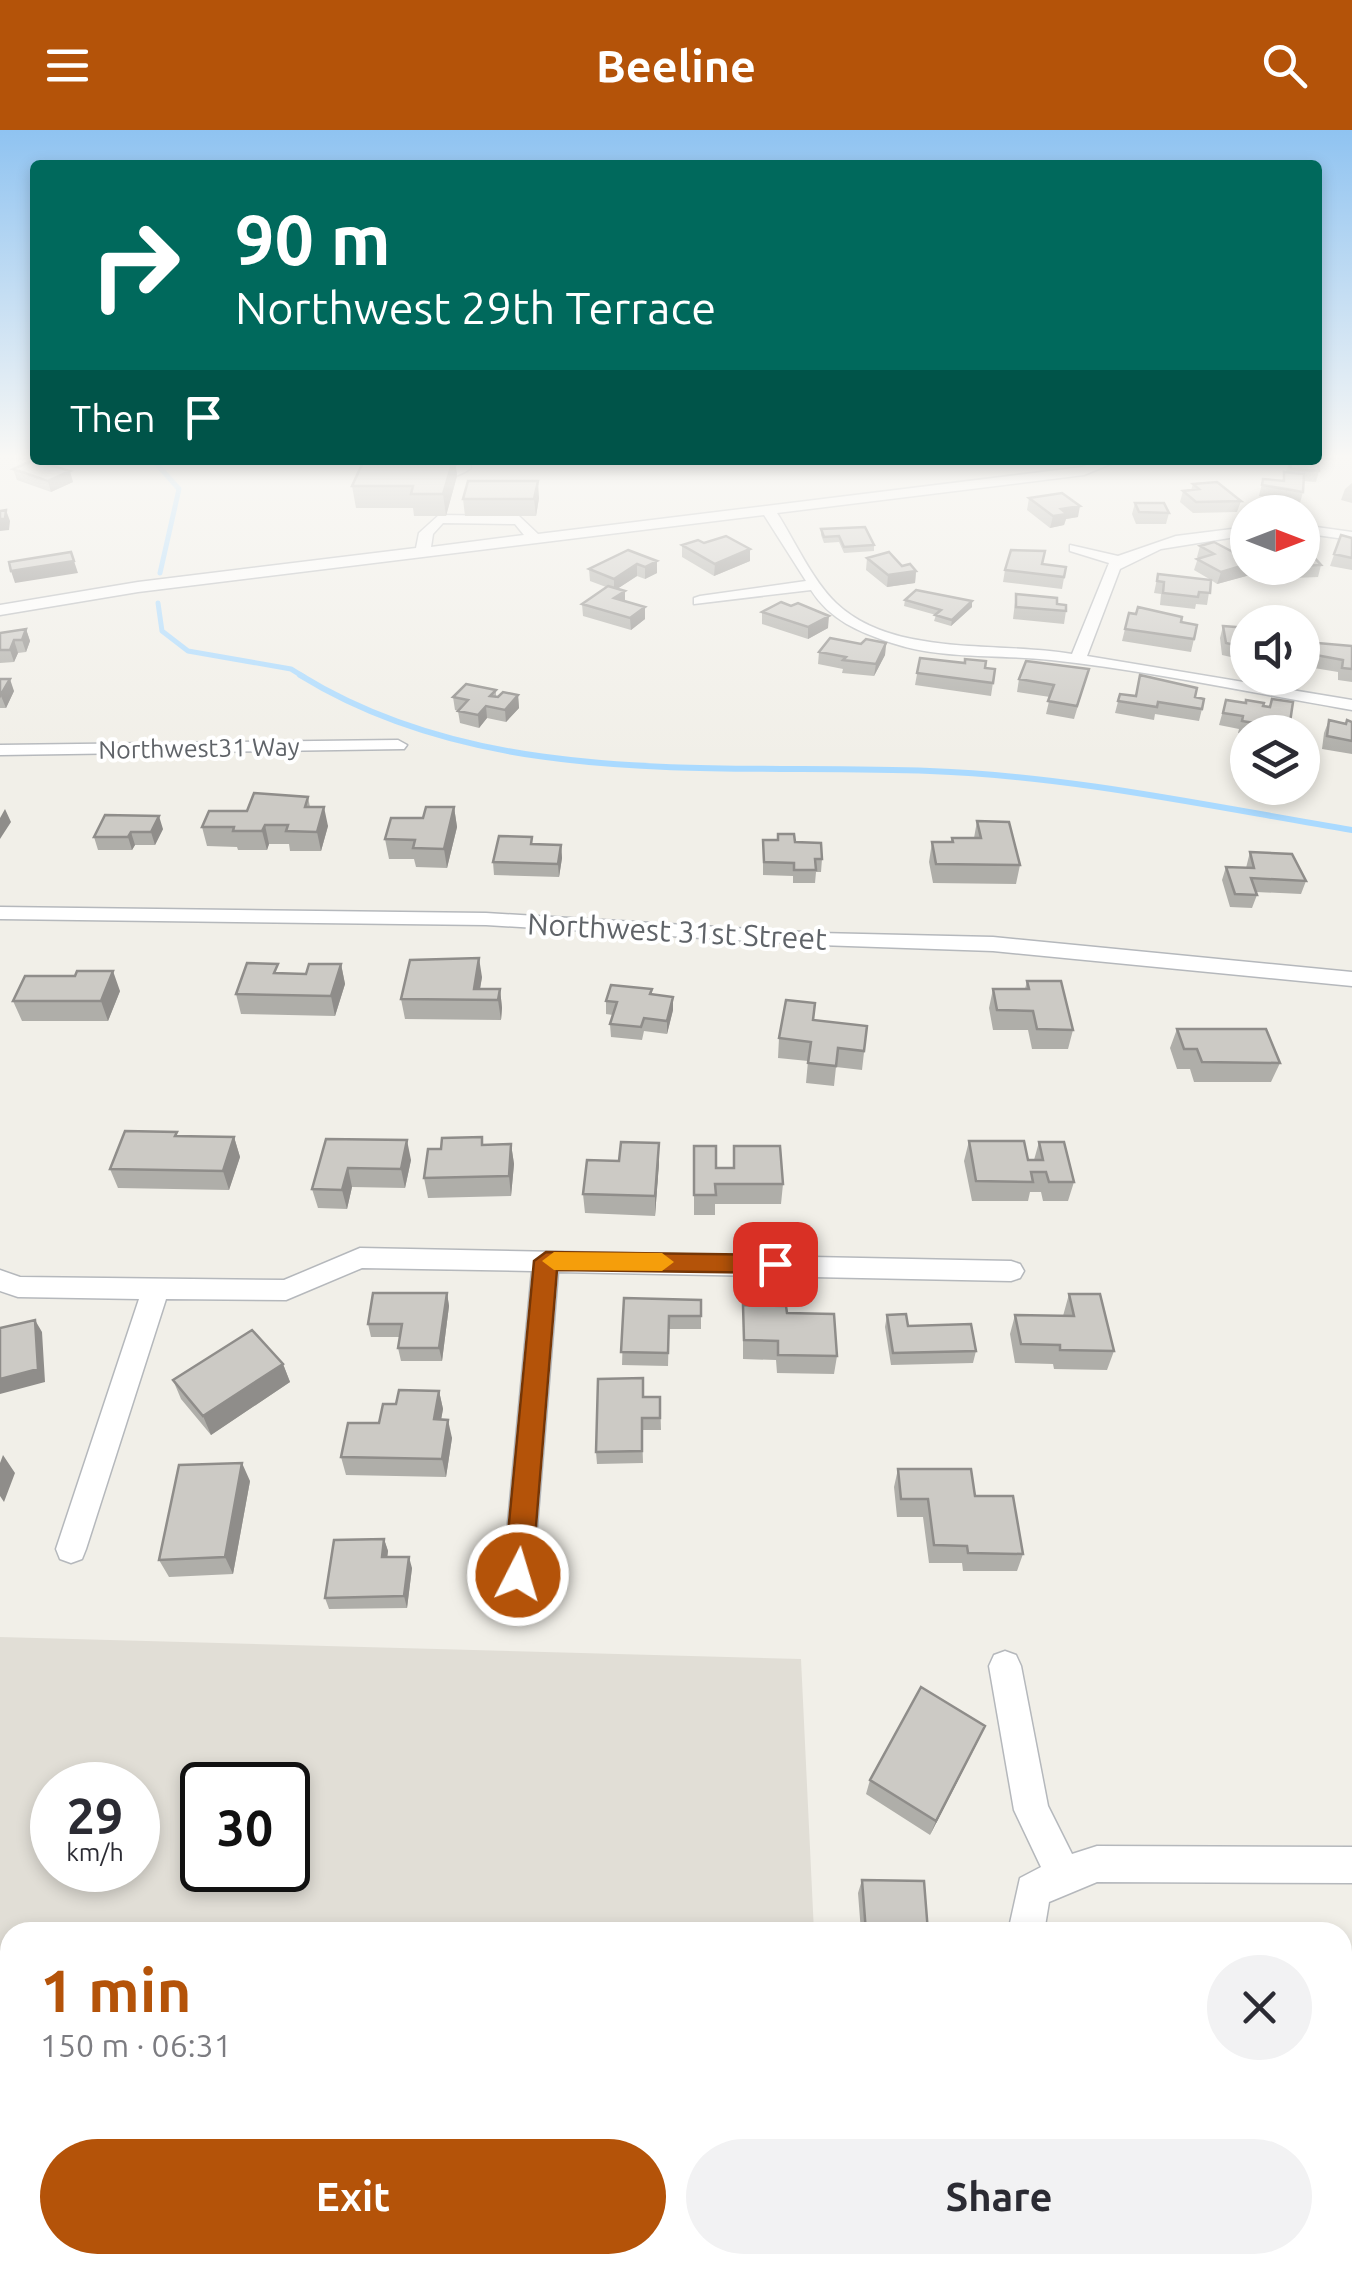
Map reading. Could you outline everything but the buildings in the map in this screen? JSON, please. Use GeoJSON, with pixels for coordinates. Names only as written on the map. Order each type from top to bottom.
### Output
{"type":"FeatureCollection","features":[{"type":"Feature","properties":{"kind":"street"},"geometry":{"type":"LineString","coordinates":[[0,610],[376,558]]}},
{"type":"Feature","properties":{"kind":"street"},"geometry":{"type":"LineString","coordinates":[[792,558],[812,585],[849,620],[899,640],[941,650],[1078,659],[1352,705]]}},
{"type":"Feature","properties":{"kind":"street"},"geometry":{"type":"LineString","coordinates":[[1109,558],[1119,561]]}},
{"type":"Feature","properties":{"kind":"street"},"geometry":{"type":"LineString","coordinates":[[1078,659],[1113,567],[1127,558]]}},
{"type":"Feature","properties":{"kind":"street"},"geometry":{"type":"LineString","coordinates":[[700,601],[812,585]]}},
{"type":"Feature","properties":{"kind":"street","name":"Northwest31 Way"},"geometry":{"type":"LineString","coordinates":[[0,750],[398,745]]}},
{"type":"Feature","properties":{"kind":"street","name":"Northwest 31st Street"},"geometry":{"type":"LineString","coordinates":[[0,913],[486,920],[819,939],[993,944],[1352,978]]}},
{"type":"Feature","properties":{"kind":"street"},"geometry":{"type":"LineString","coordinates":[[0,1280],[18,1288],[286,1290],[360,1258],[1010,1271]]}},
{"type":"Feature","properties":{"kind":"street"},"geometry":{"type":"LineString","coordinates":[[518,1575],[546,1261]]}},
{"type":"Feature","properties":{"kind":"street"},"geometry":{"type":"LineString","coordinates":[[70,1548],[156,1288]]}},
{"type":"Feature","properties":{"kind":"street"},"geometry":{"type":"LineString","coordinates":[[1005,1666],[1048,1882],[1030,1922]]}},
{"type":"Feature","properties":{"kind":"street"},"geometry":{"type":"LineString","coordinates":[[1048,1882],[1098,1864],[1352,1865]]}},
{"type":"Feature","properties":{"kind":"shaded area"},"geometry":{"type":"Polygon","coordinates":[[[0,1637],[801,1659],[814,1922],[0,1922],[0,1637]]]}},
{"type":"Feature","properties":{"kind":"waterway"},"geometry":{"type":"LineString","coordinates":[[160,573],[163,558]]}},
{"type":"Feature","properties":{"kind":"waterway"},"geometry":{"type":"LineString","coordinates":[[158,603],[162,631],[188,651],[291,669],[304,677]]}},
{"type":"Feature","properties":{"kind":"waterway"},"geometry":{"type":"LineString","coordinates":[[300,675],[372,712],[448,738],[526,754],[606,764],[688,768],[983,774],[1142,794],[1352,830]]}},
{"type":"Feature","properties":{"kind":"slow traffic"},"geometry":{"type":"LineString","coordinates":[[554,1261],[662,1262]]}},
{"type":"Feature","properties":{"kind":"route"},"geometry":{"type":"LineString","coordinates":[[518,1575],[546,1261],[775,1264]]}}]}
